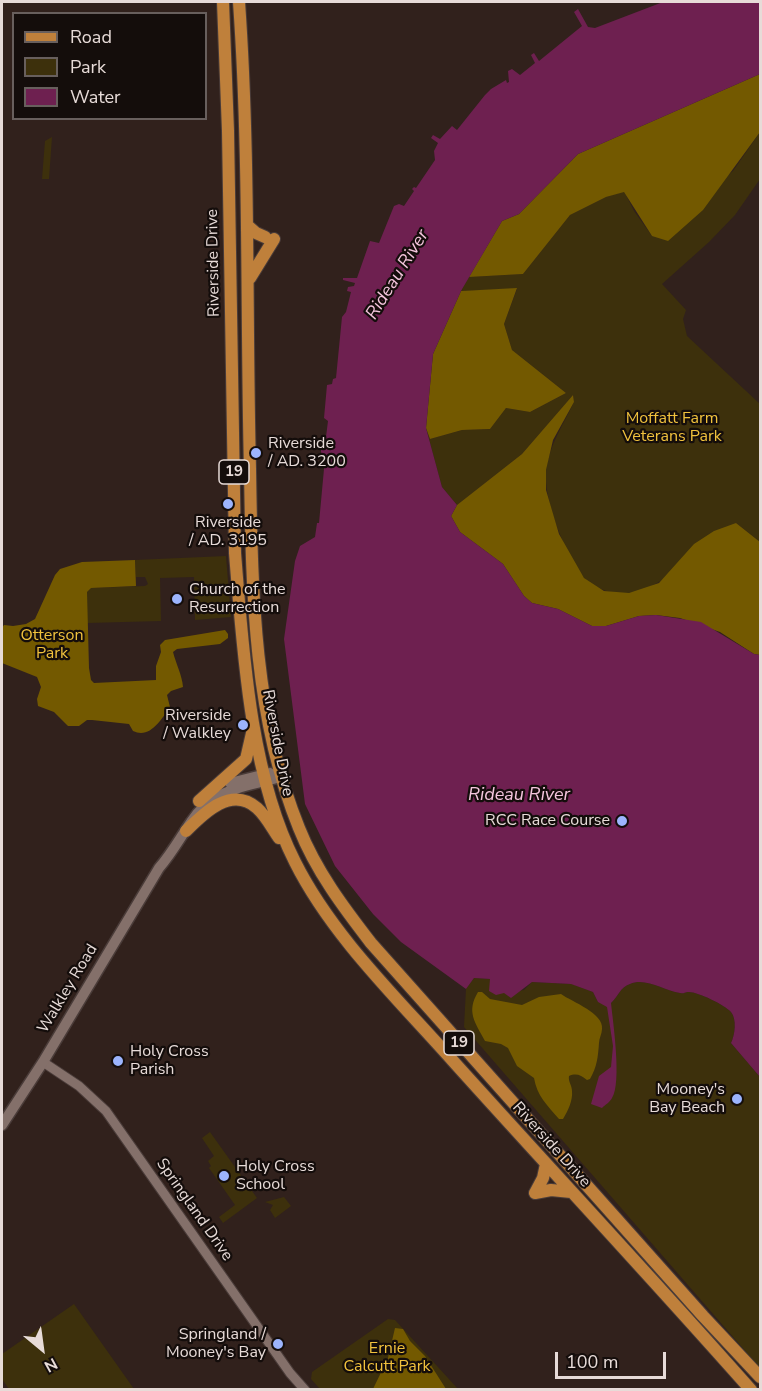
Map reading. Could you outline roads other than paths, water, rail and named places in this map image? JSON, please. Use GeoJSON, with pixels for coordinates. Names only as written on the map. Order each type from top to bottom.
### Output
{"type":"FeatureCollection","features":[{"type":"Feature","properties":{"kind":"main road","name":"Riverside Drive"},"geometry":{"type":"LineString","coordinates":[[223,2],[228,131],[235,553],[240,620],[253,723],[264,778],[278,822],[294,861],[339,929],[390,990],[751,1389]]}},
{"type":"Feature","properties":{"kind":"main road","name":"Riverside Drive"},"geometry":{"type":"LineString","coordinates":[[239,2],[248,226],[249,426],[255,620],[266,709],[280,774],[298,826],[332,890],[371,944],[760,1377]]}},
{"type":"Feature","properties":{"kind":"main road"},"geometry":{"type":"LineString","coordinates":[[248,226],[256,233],[270,238],[249,279]]}},
{"type":"Feature","properties":{"kind":"main road"},"geometry":{"type":"LineString","coordinates":[[199,801],[246,759],[253,723]]}},
{"type":"Feature","properties":{"kind":"main road","name":"Walkley Road"},"geometry":{"type":"LineString","coordinates":[[159,868],[172,853],[200,810],[216,797],[234,788],[280,774]]}},
{"type":"Feature","properties":{"kind":"main road","name":"Walkley Road"},"geometry":{"type":"LineString","coordinates":[[2,1125],[43,1062],[159,868],[184,819],[199,801],[226,784],[264,778]]}},
{"type":"Feature","properties":{"kind":"main road"},"geometry":{"type":"LineString","coordinates":[[186,831],[209,809],[224,802],[242,800],[252,804],[264,815],[294,861]]}},
{"type":"Feature","properties":{"kind":"main road"},"geometry":{"type":"LineString","coordinates":[[546,1164],[543,1178],[535,1193],[551,1190],[571,1192]]}},
{"type":"Feature","properties":{"kind":"street","name":"Springland Drive"},"geometry":{"type":"LineString","coordinates":[[43,1062],[79,1086],[106,1111],[290,1373],[305,1389]]}},
{"type":"Feature","properties":{"kind":"water","name":"Rideau River"},"geometry":{"type":"Polygon","coordinates":[[[663,2],[760,2],[760,74],[578,154],[519,214],[502,221],[461,291],[433,354],[426,428],[442,487],[457,505],[451,516],[460,532],[503,564],[524,596],[532,603],[558,609],[592,626],[606,626],[639,616],[656,615],[701,622],[754,654],[760,655],[760,1077],[731,1043],[735,1023],[728,1009],[699,994],[674,992],[649,983],[636,982],[624,987],[611,1003],[616,1052],[616,1080],[612,1098],[602,1108],[591,1104],[599,1076],[611,1067],[613,1046],[607,1007],[598,1002],[593,992],[571,984],[532,982],[511,998],[504,993],[496,995],[489,991],[490,979],[474,978],[466,989],[401,942],[373,914],[335,866],[305,804],[284,639],[295,561],[300,546],[315,537],[317,523],[319,523],[325,458],[321,456],[321,445],[325,445],[328,421],[324,418],[327,385],[332,384],[333,379],[336,378],[342,317],[346,312],[351,292],[347,291],[348,287],[354,286],[355,283],[343,280],[343,278],[357,278],[370,241],[379,243],[394,206],[399,204],[404,206],[414,191],[412,189],[416,188],[435,160],[434,151],[438,143],[431,138],[433,135],[440,139],[452,126],[457,130],[491,89],[506,80],[507,83],[509,82],[508,71],[512,69],[520,75],[535,63],[531,55],[534,53],[539,61],[582,26],[574,12],[578,9],[588,27],[595,28],[663,2]]]}},
{"type":"Feature","properties":{"kind":"place","name":"Riverside / AD. 3200"},"geometry":{"type":"Point","coordinates":[256,453]}},
{"type":"Feature","properties":{"kind":"place","name":"Riverside / AD. 3195"},"geometry":{"type":"Point","coordinates":[228,504]}},
{"type":"Feature","properties":{"kind":"place","name":"Church of the Resurrection"},"geometry":{"type":"Point","coordinates":[177,599]}},
{"type":"Feature","properties":{"kind":"place","name":"Riverside / Walkley"},"geometry":{"type":"Point","coordinates":[243,725]}},
{"type":"Feature","properties":{"kind":"place","name":"RCC Race Course"},"geometry":{"type":"Point","coordinates":[622,821]}},
{"type":"Feature","properties":{"kind":"place","name":"Holy Cross Parish"},"geometry":{"type":"Point","coordinates":[118,1061]}},
{"type":"Feature","properties":{"kind":"place","name":"Mooney's Bay Beach"},"geometry":{"type":"Point","coordinates":[737,1099]}},
{"type":"Feature","properties":{"kind":"place","name":"Holy Cross School"},"geometry":{"type":"Point","coordinates":[224,1176]}},
{"type":"Feature","properties":{"kind":"place","name":"Springland / Mooney's Bay"},"geometry":{"type":"Point","coordinates":[278,1344]}},
{"type":"Feature","properties":{"kind":"park label","name":"Moffatt Farm Veterans Park"},"geometry":{"type":"Point","coordinates":[672,428]}},
{"type":"Feature","properties":{"kind":"park label","name":"Otterson Park"},"geometry":{"type":"Point","coordinates":[52,645]}},
{"type":"Feature","properties":{"kind":"park label","name":"Ernie Calcutt Park"},"geometry":{"type":"Point","coordinates":[387,1358]}}]}
